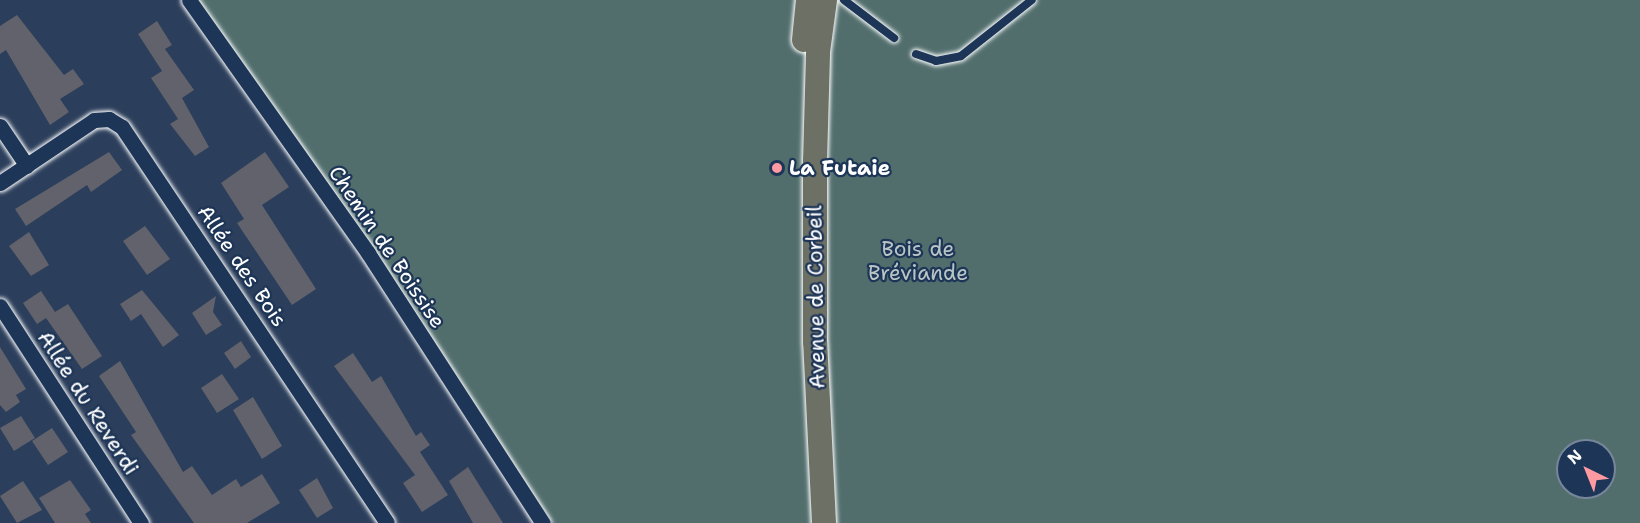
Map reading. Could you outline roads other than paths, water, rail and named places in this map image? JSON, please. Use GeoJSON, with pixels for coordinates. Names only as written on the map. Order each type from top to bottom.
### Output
{"type":"FeatureCollection","features":[{"type":"Feature","properties":{"kind":"main road"},"geometry":{"type":"LineString","coordinates":[[808,0],[801,81],[803,193],[815,342]]}},
{"type":"Feature","properties":{"kind":"main road","name":"Avenue de Corbeil"},"geometry":{"type":"LineString","coordinates":[[824,523],[815,342],[818,52],[825,0]]}},
{"type":"Feature","properties":{"kind":"street","name":"Chemin de Boissise"},"geometry":{"type":"LineString","coordinates":[[189,0],[368,253],[543,523]]}},
{"type":"Feature","properties":{"kind":"street","name":"Allée des Bois"},"geometry":{"type":"LineString","coordinates":[[27,166],[94,120],[109,119],[122,127],[387,523]]}},
{"type":"Feature","properties":{"kind":"street"},"geometry":{"type":"LineString","coordinates":[[0,126],[27,166],[0,183]]}},
{"type":"Feature","properties":{"kind":"street","name":"Allée du Reverdi"},"geometry":{"type":"LineString","coordinates":[[0,306],[141,523]]}},
{"type":"Feature","properties":{"kind":"lane"},"geometry":{"type":"LineString","coordinates":[[844,0],[894,38]]}},
{"type":"Feature","properties":{"kind":"lane"},"geometry":{"type":"LineString","coordinates":[[916,54],[936,61],[961,56],[1032,0]]}},
{"type":"Feature","properties":{"kind":"place","name":"La Futaie"},"geometry":{"type":"Point","coordinates":[777,168]}},
{"type":"Feature","properties":{"kind":"park label","name":"Bois de Bréviande"},"geometry":{"type":"Point","coordinates":[918,261]}}]}
